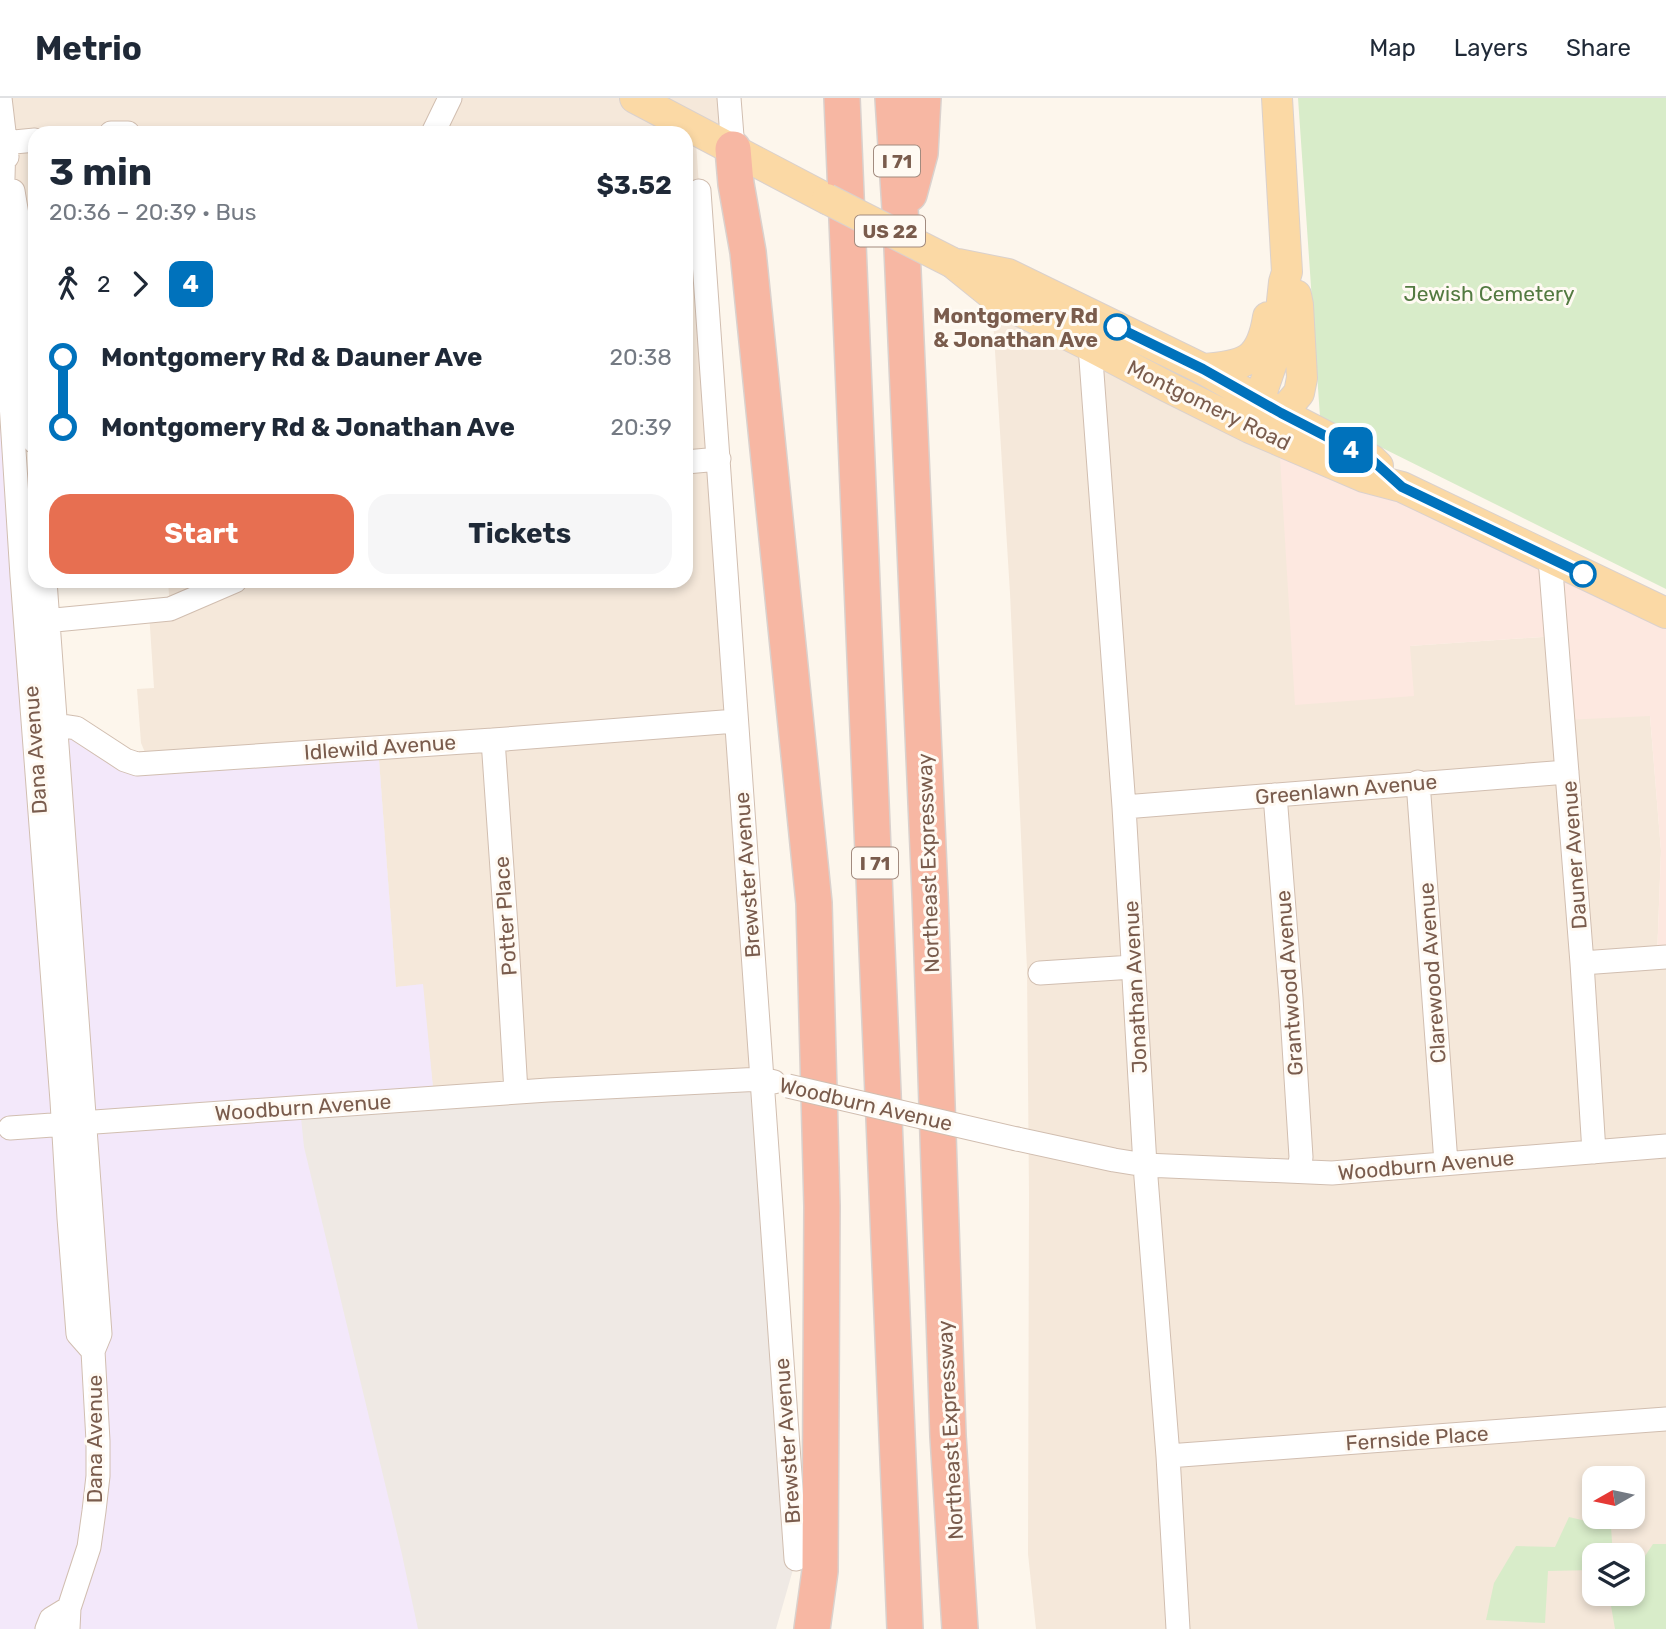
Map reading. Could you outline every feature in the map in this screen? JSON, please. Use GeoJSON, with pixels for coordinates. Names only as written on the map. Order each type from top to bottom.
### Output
{"type":"FeatureCollection","features":[{"type":"Feature","properties":{"kind":"highway","name":"I 71"},"geometry":{"type":"LineString","coordinates":[[842,98],[905,1629]]}},
{"type":"Feature","properties":{"kind":"highway","name":"Northeast Expressway"},"geometry":{"type":"LineString","coordinates":[[893,98],[901,225],[929,880],[948,1436],[960,1629]]}},
{"type":"Feature","properties":{"kind":"highway"},"geometry":{"type":"LineString","coordinates":[[901,225],[920,153],[923,98]]}},
{"type":"Feature","properties":{"kind":"highway"},"geometry":{"type":"LineString","coordinates":[[733,149],[748,252],[814,903],[822,1219],[820,1571],[812,1629]]}},
{"type":"Feature","properties":{"kind":"main road","name":"Montgomery Road"},"geometry":{"type":"LineString","coordinates":[[635,98],[689,126]]}},
{"type":"Feature","properties":{"kind":"main road"},"geometry":{"type":"LineString","coordinates":[[1264,419],[1287,272],[1277,98]]}},
{"type":"Feature","properties":{"kind":"main road","name":"Montgomery Road"},"geometry":{"type":"LineString","coordinates":[[693,128],[953,263],[1000,301],[1168,387],[1264,419]]}},
{"type":"Feature","properties":{"kind":"main road"},"geometry":{"type":"LineString","coordinates":[[1203,369],[1247,361],[1263,339],[1271,298],[1271,241],[1283,196]]}},
{"type":"Feature","properties":{"kind":"main road","name":"Montgomery Road"},"geometry":{"type":"LineString","coordinates":[[953,263],[1007,274],[1203,369],[1264,419],[1364,477],[1402,487],[1666,613]]}},
{"type":"Feature","properties":{"kind":"street","name":"Dana Avenue"},"geometry":{"type":"LineString","coordinates":[[1,98],[4,143],[1,246],[26,400],[28,440]]}},
{"type":"Feature","properties":{"kind":"street"},"geometry":{"type":"LineString","coordinates":[[436,126],[450,98]]}},
{"type":"Feature","properties":{"kind":"street"},"geometry":{"type":"LineString","coordinates":[[729,98],[733,149]]}},
{"type":"Feature","properties":{"kind":"street"},"geometry":{"type":"LineString","coordinates":[[4,143],[28,141]]}},
{"type":"Feature","properties":{"kind":"street","name":"Brewster Avenue"},"geometry":{"type":"LineString","coordinates":[[699,191],[796,1559]]}},
{"type":"Feature","properties":{"kind":"street","name":"Jonathan Avenue"},"geometry":{"type":"LineString","coordinates":[[1090,346],[1124,807],[1145,1165],[1168,1456],[1178,1629]]}},
{"type":"Feature","properties":{"kind":"street"},"geometry":{"type":"LineString","coordinates":[[693,461],[719,459]]}},
{"type":"Feature","properties":{"kind":"street","name":"Dauner Avenue"},"geometry":{"type":"LineString","coordinates":[[1550,558],[1594,1152]]}},
{"type":"Feature","properties":{"kind":"street","name":"Dana Avenue"},"geometry":{"type":"LineString","coordinates":[[35,588],[74,1124],[69,1218],[78,1334],[93,1350],[98,1441],[89,1546],[69,1619],[51,1619],[47,1629]]}},
{"type":"Feature","properties":{"kind":"street","name":"Dana Avenue"},"geometry":{"type":"LineString","coordinates":[[37,622],[44,588]]}},
{"type":"Feature","properties":{"kind":"street"},"geometry":{"type":"LineString","coordinates":[[37,622],[170,609],[219,588]]}},
{"type":"Feature","properties":{"kind":"street","name":"Idlewild Avenue"},"geometry":{"type":"LineString","coordinates":[[45,726],[76,728],[125,760],[137,764],[736,722]]}},
{"type":"Feature","properties":{"kind":"street","name":"Potter Place"},"geometry":{"type":"LineString","coordinates":[[493,740],[516,1093]]}},
{"type":"Feature","properties":{"kind":"street","name":"Greenlawn Avenue"},"geometry":{"type":"LineString","coordinates":[[1124,807],[1567,772]]}},
{"type":"Feature","properties":{"kind":"street","name":"Clarewood Avenue"},"geometry":{"type":"LineString","coordinates":[[1418,782],[1446,1163]]}},
{"type":"Feature","properties":{"kind":"street","name":"Grantwood Avenue"},"geometry":{"type":"LineString","coordinates":[[1275,795],[1297,1090],[1301,1157],[1299,1171]]}},
{"type":"Feature","properties":{"kind":"street"},"geometry":{"type":"LineString","coordinates":[[1582,963],[1666,957]]}},
{"type":"Feature","properties":{"kind":"street"},"geometry":{"type":"LineString","coordinates":[[1040,973],[1133,967]]}},
{"type":"Feature","properties":{"kind":"street","name":"Woodburn Avenue"},"geometry":{"type":"LineString","coordinates":[[3,1128],[762,1079],[1017,1139],[1145,1165],[1332,1173],[1666,1146]]}},
{"type":"Feature","properties":{"kind":"street","name":"Fernside Place"},"geometry":{"type":"LineString","coordinates":[[1168,1456],[1666,1419]]}},
{"type":"Feature","properties":{"kind":"shaded area"},"geometry":{"type":"Polygon","coordinates":[[[0,98],[729,98],[733,149],[695,129],[762,1079],[434,1098],[422,985],[396,987],[378,747],[150,764],[141,743],[137,689],[154,688],[149,612],[170,609],[168,588],[693,588],[693,126],[28,126],[28,373],[0,98]]]}},
{"type":"Feature","properties":{"kind":"shaded area"},"geometry":{"type":"Polygon","coordinates":[[[0,98],[22,576],[56,725],[125,760],[378,747],[396,987],[423,984],[434,1098],[300,1108],[304,1147],[418,1629],[0,1629],[0,98]]]}},
{"type":"Feature","properties":{"kind":"shaded area"},"geometry":{"type":"Polygon","coordinates":[[[1000,301],[1265,434],[1409,646],[1557,636],[1650,716],[1661,851],[1657,957],[1666,957],[1666,1629],[1036,1629],[1028,1554],[1027,969],[1010,593],[993,319],[1000,301]]]}},
{"type":"Feature","properties":{"kind":"shaded area"},"geometry":{"type":"Polygon","coordinates":[[[1279,441],[1666,613],[1666,957],[1657,958],[1661,851],[1650,716],[1564,720],[1556,636],[1410,646],[1414,696],[1295,705],[1279,441]]]}},
{"type":"Feature","properties":{"kind":"shaded area"},"geometry":{"type":"Polygon","coordinates":[[[378,747],[396,987],[423,984],[434,1098],[762,1079],[796,1559],[776,1629],[68,1629],[125,760],[378,747]]]}},
{"type":"Feature","properties":{"kind":"green space","name":"Jewish Cemetery"},"geometry":{"type":"Polygon","coordinates":[[[1298,98],[1666,98],[1666,589],[1320,417],[1298,98]]]}},
{"type":"Feature","properties":{"kind":"green space"},"geometry":{"type":"Polygon","coordinates":[[[1569,1517],[1582,1520],[1582,1530],[1611,1530],[1612,1543],[1582,1543],[1582,1570],[1548,1571],[1545,1623],[1486,1620],[1494,1583],[1516,1546],[1555,1547],[1569,1517]]]}},
{"type":"Feature","properties":{"kind":"green space"},"geometry":{"type":"Polygon","coordinates":[[[1653,1544],[1666,1544],[1666,1629],[1615,1629],[1611,1606],[1645,1606],[1645,1556],[1653,1544]]]}},
{"type":"Feature","properties":{"kind":"bus line","name":"4"},"geometry":{"type":"LineString","coordinates":[[1117,327],[1203,369],[1372,460],[1402,487],[1583,574]]}},
{"type":"Feature","properties":{"kind":"place","name":"Montgomery Rd & Jonathan Ave"},"geometry":{"type":"Point","coordinates":[1117,327]}}]}
